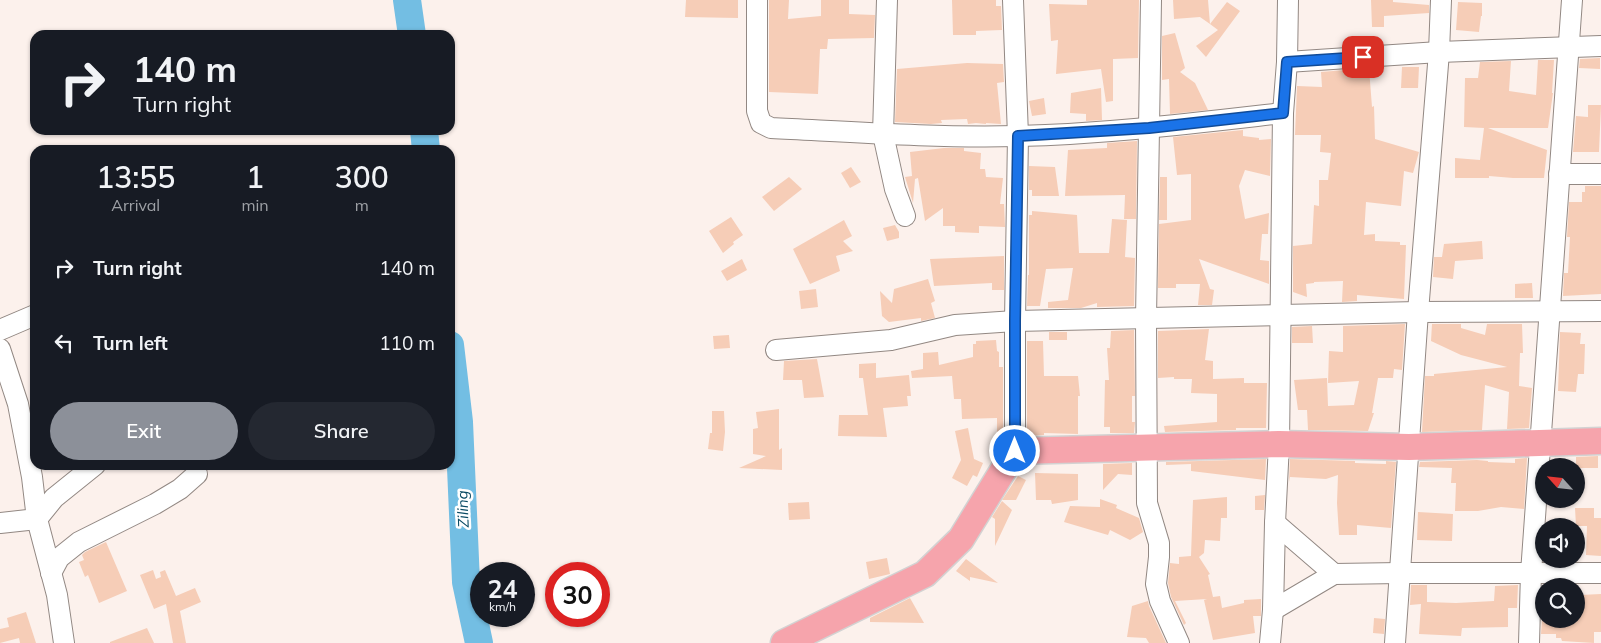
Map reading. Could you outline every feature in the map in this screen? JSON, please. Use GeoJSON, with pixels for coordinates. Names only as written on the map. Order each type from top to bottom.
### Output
{"type":"FeatureCollection","features":[{"type":"Feature","properties":{"kind":"main road"},"geometry":{"type":"LineString","coordinates":[[784,643],[925,574],[961,539],[1015,451],[1279,444],[1409,446],[1601,441]]}},
{"type":"Feature","properties":{"kind":"street"},"geometry":{"type":"LineString","coordinates":[[757,0],[758,111],[761,123],[771,128],[883,134],[1018,136],[1149,128],[1283,113]]}},
{"type":"Feature","properties":{"kind":"street"},"geometry":{"type":"LineString","coordinates":[[887,0],[883,134],[895,189],[905,216]]}},
{"type":"Feature","properties":{"kind":"street"},"geometry":{"type":"LineString","coordinates":[[1013,0],[1018,136],[1015,451]]}},
{"type":"Feature","properties":{"kind":"street"},"geometry":{"type":"LineString","coordinates":[[1151,0],[1146,319],[1147,503],[1159,543],[1156,584],[1160,601],[1178,643]]}},
{"type":"Feature","properties":{"kind":"street"},"geometry":{"type":"LineString","coordinates":[[1270,643],[1273,610],[1274,524],[1279,444],[1283,113],[1287,62],[1288,0]]}},
{"type":"Feature","properties":{"kind":"street"},"geometry":{"type":"LineString","coordinates":[[1395,643],[1418,312],[1439,52],[1441,0]]}},
{"type":"Feature","properties":{"kind":"street"},"geometry":{"type":"LineString","coordinates":[[1529,643],[1531,573],[1572,0]]}},
{"type":"Feature","properties":{"kind":"street"},"geometry":{"type":"LineString","coordinates":[[1287,62],[1439,52],[1601,46]]}},
{"type":"Feature","properties":{"kind":"street"},"geometry":{"type":"LineString","coordinates":[[1559,174],[1601,174]]}},
{"type":"Feature","properties":{"kind":"street"},"geometry":{"type":"LineString","coordinates":[[776,350],[891,340],[955,325],[1015,321],[1418,312],[1550,313],[1601,311]]}},
{"type":"Feature","properties":{"kind":"street"},"geometry":{"type":"LineString","coordinates":[[0,330],[30,318]]}},
{"type":"Feature","properties":{"kind":"street"},"geometry":{"type":"LineString","coordinates":[[0,349],[18,404],[30,466]]}},
{"type":"Feature","properties":{"kind":"street"},"geometry":{"type":"LineString","coordinates":[[31,470],[37,519],[57,595],[64,643]]}},
{"type":"Feature","properties":{"kind":"street"},"geometry":{"type":"LineString","coordinates":[[0,523],[37,519],[54,498],[89,470]]}},
{"type":"Feature","properties":{"kind":"street"},"geometry":{"type":"LineString","coordinates":[[51,573],[59,558],[79,542],[155,504],[180,489],[197,474]]}},
{"type":"Feature","properties":{"kind":"street"},"geometry":{"type":"LineString","coordinates":[[1274,524],[1334,574]]}},
{"type":"Feature","properties":{"kind":"street"},"geometry":{"type":"LineString","coordinates":[[1273,610],[1334,574],[1601,573]]}},
{"type":"Feature","properties":{"kind":"building"},"geometry":{"type":"Polygon","coordinates":[[[686,0],[738,0],[738,18],[685,17],[686,0]]]}},
{"type":"Feature","properties":{"kind":"building"},"geometry":{"type":"Polygon","coordinates":[[[769,0],[789,0],[788,19],[821,16],[821,0],[849,0],[849,14],[875,15],[874,38],[828,39],[827,49],[820,49],[818,94],[769,92],[769,0]]]}},
{"type":"Feature","properties":{"kind":"building"},"geometry":{"type":"Polygon","coordinates":[[[952,0],[996,0],[996,6],[1001,6],[1002,30],[976,31],[976,35],[953,35],[952,0]]]}},
{"type":"Feature","properties":{"kind":"building"},"geometry":{"type":"Polygon","coordinates":[[[1087,0],[1139,0],[1138,58],[1113,59],[1113,101],[1106,102],[1101,69],[1056,74],[1058,40],[1051,41],[1049,4],[1087,5],[1087,0]]]}},
{"type":"Feature","properties":{"kind":"building"},"geometry":{"type":"Polygon","coordinates":[[[1173,0],[1208,0],[1210,24],[1200,17],[1174,19],[1173,0]]]}},
{"type":"Feature","properties":{"kind":"building"},"geometry":{"type":"Polygon","coordinates":[[[1371,0],[1393,0],[1393,2],[1429,5],[1429,13],[1384,16],[1384,27],[1372,27],[1371,0]]]}},
{"type":"Feature","properties":{"kind":"building"},"geometry":{"type":"Polygon","coordinates":[[[1227,2],[1240,11],[1206,57],[1196,46],[1218,30],[1210,24],[1227,2]]]}},
{"type":"Feature","properties":{"kind":"building"},"geometry":{"type":"Polygon","coordinates":[[[1458,2],[1482,3],[1479,32],[1456,30],[1458,2]]]}},
{"type":"Feature","properties":{"kind":"building"},"geometry":{"type":"Polygon","coordinates":[[[1175,33],[1185,68],[1180,72],[1195,83],[1208,110],[1170,114],[1169,79],[1162,80],[1162,36],[1175,33]]]}},
{"type":"Feature","properties":{"kind":"building"},"geometry":{"type":"Polygon","coordinates":[[[1600,58],[1600,69],[1579,68],[1580,59],[1600,58]]]}},
{"type":"Feature","properties":{"kind":"building"},"geometry":{"type":"Polygon","coordinates":[[[1538,60],[1554,60],[1553,93],[1548,128],[1488,128],[1547,150],[1544,178],[1489,176],[1489,178],[1455,178],[1455,158],[1480,160],[1484,128],[1464,127],[1465,78],[1478,78],[1480,62],[1511,61],[1509,91],[1536,95],[1538,60]]]}},
{"type":"Feature","properties":{"kind":"building"},"geometry":{"type":"Polygon","coordinates":[[[967,63],[1003,64],[1004,82],[997,83],[1001,124],[968,124],[967,119],[941,120],[942,123],[931,124],[895,122],[897,69],[967,63]]]}},
{"type":"Feature","properties":{"kind":"building"},"geometry":{"type":"Polygon","coordinates":[[[1402,67],[1419,67],[1418,88],[1401,88],[1402,67]]]}},
{"type":"Feature","properties":{"kind":"building"},"geometry":{"type":"Polygon","coordinates":[[[1369,68],[1372,107],[1374,106],[1375,139],[1419,152],[1413,173],[1404,171],[1401,206],[1366,202],[1364,235],[1375,234],[1375,241],[1400,242],[1400,245],[1406,245],[1404,299],[1357,295],[1357,301],[1342,302],[1343,281],[1306,284],[1307,297],[1293,292],[1293,246],[1312,244],[1314,205],[1319,206],[1319,180],[1328,180],[1331,153],[1320,152],[1321,135],[1295,135],[1297,86],[1322,87],[1321,72],[1369,68]]]}},
{"type":"Feature","properties":{"kind":"building"},"geometry":{"type":"Polygon","coordinates":[[[1101,88],[1102,120],[1086,121],[1086,114],[1070,113],[1071,93],[1101,88]]]}},
{"type":"Feature","properties":{"kind":"building"},"geometry":{"type":"Polygon","coordinates":[[[1044,98],[1046,114],[1032,116],[1029,101],[1044,98]]]}},
{"type":"Feature","properties":{"kind":"building"},"geometry":{"type":"Polygon","coordinates":[[[1588,105],[1601,105],[1599,152],[1573,152],[1576,116],[1588,117],[1588,105]]]}},
{"type":"Feature","properties":{"kind":"building"},"geometry":{"type":"Polygon","coordinates":[[[1243,130],[1243,136],[1259,138],[1259,140],[1271,139],[1270,176],[1245,170],[1239,186],[1245,219],[1269,213],[1268,234],[1262,234],[1260,260],[1269,261],[1269,284],[1199,259],[1210,289],[1214,290],[1212,305],[1198,305],[1200,284],[1176,284],[1176,288],[1158,288],[1159,224],[1191,220],[1191,174],[1177,175],[1173,137],[1243,130]]]}},
{"type":"Feature","properties":{"kind":"building"},"geometry":{"type":"Polygon","coordinates":[[[1137,141],[1136,219],[1124,219],[1125,195],[1065,196],[1068,150],[1107,148],[1107,143],[1137,141]]]}},
{"type":"Feature","properties":{"kind":"building"},"geometry":{"type":"Polygon","coordinates":[[[964,148],[964,151],[981,153],[980,169],[985,169],[986,177],[1003,178],[1000,204],[1004,204],[1005,227],[979,226],[979,233],[955,232],[955,226],[943,226],[943,208],[925,221],[918,178],[915,179],[913,203],[905,177],[912,176],[910,152],[964,148]]]}},
{"type":"Feature","properties":{"kind":"building"},"geometry":{"type":"Polygon","coordinates":[[[1029,166],[1055,167],[1059,196],[1032,196],[1032,190],[1029,190],[1029,166]]]}},
{"type":"Feature","properties":{"kind":"building"},"geometry":{"type":"Polygon","coordinates":[[[851,167],[861,182],[850,188],[841,173],[851,167]]]}},
{"type":"Feature","properties":{"kind":"building"},"geometry":{"type":"Polygon","coordinates":[[[789,177],[802,189],[774,211],[762,197],[789,177]]]}},
{"type":"Feature","properties":{"kind":"building"},"geometry":{"type":"Polygon","coordinates":[[[1160,177],[1167,177],[1167,220],[1159,220],[1160,177]]]}},
{"type":"Feature","properties":{"kind":"building"},"geometry":{"type":"Polygon","coordinates":[[[1585,186],[1601,186],[1601,294],[1563,296],[1564,273],[1568,273],[1570,237],[1567,237],[1569,202],[1582,202],[1582,192],[1585,192],[1585,186]]]}},
{"type":"Feature","properties":{"kind":"building"},"geometry":{"type":"Polygon","coordinates":[[[1032,211],[1077,215],[1079,253],[1109,253],[1112,219],[1127,220],[1125,257],[1135,258],[1134,306],[1097,307],[1097,303],[1081,308],[1048,308],[1048,302],[1068,300],[1073,268],[1046,269],[1040,306],[1027,306],[1029,215],[1032,215],[1032,211]]]}},
{"type":"Feature","properties":{"kind":"building"},"geometry":{"type":"Polygon","coordinates":[[[731,217],[743,235],[723,253],[709,231],[731,217]]]}},
{"type":"Feature","properties":{"kind":"building"},"geometry":{"type":"Polygon","coordinates":[[[844,220],[852,236],[843,241],[853,251],[836,256],[840,271],[810,284],[793,249],[844,220]]]}},
{"type":"Feature","properties":{"kind":"building"},"geometry":{"type":"Polygon","coordinates":[[[895,225],[899,232],[899,238],[887,241],[883,228],[895,225]]]}},
{"type":"Feature","properties":{"kind":"building"},"geometry":{"type":"Polygon","coordinates":[[[1482,241],[1483,259],[1455,261],[1453,279],[1433,277],[1434,257],[1442,257],[1444,244],[1482,241]]]}},
{"type":"Feature","properties":{"kind":"building"},"geometry":{"type":"Polygon","coordinates":[[[1004,256],[1004,290],[992,290],[992,283],[934,286],[930,259],[1004,256]]]}},
{"type":"Feature","properties":{"kind":"building"},"geometry":{"type":"Polygon","coordinates":[[[742,259],[747,270],[727,281],[721,271],[742,259]]]}},
{"type":"Feature","properties":{"kind":"building"},"geometry":{"type":"Polygon","coordinates":[[[928,279],[935,301],[931,303],[935,318],[921,321],[921,318],[889,322],[882,316],[880,291],[892,303],[894,289],[928,279]]]}},
{"type":"Feature","properties":{"kind":"building"},"geometry":{"type":"Polygon","coordinates":[[[1532,283],[1533,298],[1515,298],[1515,284],[1532,283]]]}},
{"type":"Feature","properties":{"kind":"building"},"geometry":{"type":"Polygon","coordinates":[[[816,289],[818,307],[801,309],[799,291],[816,289]]]}},
{"type":"Feature","properties":{"kind":"building"},"geometry":{"type":"Polygon","coordinates":[[[1405,324],[1402,370],[1394,369],[1393,378],[1378,378],[1372,413],[1374,413],[1368,431],[1308,430],[1307,410],[1298,410],[1294,380],[1327,378],[1328,406],[1354,405],[1359,381],[1328,383],[1329,351],[1343,352],[1343,326],[1405,324]]]}},
{"type":"Feature","properties":{"kind":"building"},"geometry":{"type":"Polygon","coordinates":[[[1432,324],[1461,324],[1461,328],[1485,335],[1487,324],[1522,324],[1523,353],[1520,353],[1519,386],[1532,388],[1529,428],[1507,429],[1509,392],[1485,385],[1482,430],[1422,432],[1425,376],[1507,367],[1461,355],[1431,341],[1432,324]]]}},
{"type":"Feature","properties":{"kind":"building"},"geometry":{"type":"Polygon","coordinates":[[[1312,326],[1313,343],[1292,343],[1292,327],[1312,326]]]}},
{"type":"Feature","properties":{"kind":"building"},"geometry":{"type":"Polygon","coordinates":[[[1209,329],[1205,360],[1213,361],[1213,379],[1244,378],[1244,383],[1267,383],[1266,428],[1165,432],[1164,426],[1217,422],[1217,394],[1191,393],[1192,379],[1158,378],[1158,331],[1209,329]]]}},
{"type":"Feature","properties":{"kind":"building"},"geometry":{"type":"Polygon","coordinates":[[[1134,330],[1135,396],[1132,396],[1132,422],[1135,422],[1134,433],[1110,433],[1110,427],[1104,427],[1105,380],[1109,380],[1107,348],[1110,348],[1111,331],[1134,330]]]}},
{"type":"Feature","properties":{"kind":"building"},"geometry":{"type":"Polygon","coordinates":[[[1049,332],[1067,332],[1067,340],[1049,340],[1049,332]]]}},
{"type":"Feature","properties":{"kind":"building"},"geometry":{"type":"Polygon","coordinates":[[[1560,332],[1581,333],[1580,344],[1585,344],[1584,374],[1578,374],[1576,392],[1558,391],[1560,332]]]}},
{"type":"Feature","properties":{"kind":"building"},"geometry":{"type":"Polygon","coordinates":[[[729,335],[730,348],[714,349],[713,336],[729,335]]]}},
{"type":"Feature","properties":{"kind":"building"},"geometry":{"type":"Polygon","coordinates":[[[996,340],[997,351],[999,352],[999,367],[1003,367],[1003,432],[997,432],[997,418],[962,419],[961,399],[954,399],[952,376],[912,378],[911,371],[923,369],[923,353],[938,352],[939,365],[973,357],[973,344],[976,344],[976,341],[996,340]]]}},
{"type":"Feature","properties":{"kind":"building"},"geometry":{"type":"Polygon","coordinates":[[[1027,341],[1043,341],[1044,376],[1078,376],[1080,396],[1078,396],[1078,434],[1044,433],[1044,435],[1027,436],[1027,341]]]}},
{"type":"Feature","properties":{"kind":"building"},"geometry":{"type":"Polygon","coordinates":[[[817,359],[824,397],[804,398],[802,380],[783,380],[784,361],[817,359]]]}},
{"type":"Feature","properties":{"kind":"building"},"geometry":{"type":"Polygon","coordinates":[[[876,363],[876,378],[909,375],[911,396],[907,396],[908,406],[883,408],[887,437],[838,436],[839,415],[868,415],[863,378],[859,378],[859,364],[876,363]]]}},
{"type":"Feature","properties":{"kind":"building"},"geometry":{"type":"Polygon","coordinates":[[[779,409],[779,450],[782,448],[782,470],[739,468],[766,456],[753,454],[753,429],[758,428],[756,412],[779,409]]]}},
{"type":"Feature","properties":{"kind":"building"},"geometry":{"type":"Polygon","coordinates":[[[712,411],[724,411],[725,432],[723,451],[708,449],[710,433],[712,433],[712,411]]]}},
{"type":"Feature","properties":{"kind":"building"},"geometry":{"type":"Polygon","coordinates":[[[968,428],[974,459],[983,463],[977,477],[973,475],[967,486],[952,478],[961,460],[955,431],[968,428]]]}},
{"type":"Feature","properties":{"kind":"building"},"geometry":{"type":"Polygon","coordinates":[[[1598,456],[1598,468],[1585,468],[1585,458],[1576,457],[1598,456]]]}},
{"type":"Feature","properties":{"kind":"building"},"geometry":{"type":"Polygon","coordinates":[[[1527,458],[1524,509],[1501,507],[1478,511],[1455,511],[1456,483],[1451,483],[1452,468],[1419,467],[1420,462],[1477,460],[1515,463],[1515,459],[1527,458]]]}},
{"type":"Feature","properties":{"kind":"building"},"geometry":{"type":"Polygon","coordinates":[[[1266,459],[1265,480],[1191,471],[1191,464],[1166,465],[1166,462],[1266,459]]]}},
{"type":"Feature","properties":{"kind":"building"},"geometry":{"type":"Polygon","coordinates":[[[1290,459],[1386,464],[1386,461],[1396,462],[1391,528],[1357,525],[1357,535],[1339,535],[1338,475],[1326,479],[1290,477],[1289,482],[1290,459]]]}},
{"type":"Feature","properties":{"kind":"building"},"geometry":{"type":"Polygon","coordinates":[[[1132,463],[1132,475],[1118,474],[1103,490],[1103,464],[1132,463]]]}},
{"type":"Feature","properties":{"kind":"building"},"geometry":{"type":"Polygon","coordinates":[[[1035,473],[1078,474],[1078,500],[1052,504],[1051,500],[1036,500],[1035,473]]]}},
{"type":"Feature","properties":{"kind":"building"},"geometry":{"type":"Polygon","coordinates":[[[1018,476],[1026,480],[1016,500],[1002,500],[1018,476]]]}},
{"type":"Feature","properties":{"kind":"building"},"geometry":{"type":"Polygon","coordinates":[[[1265,495],[1264,510],[1255,510],[1255,496],[1265,495]]]}},
{"type":"Feature","properties":{"kind":"building"},"geometry":{"type":"Polygon","coordinates":[[[1227,497],[1227,518],[1221,518],[1220,541],[1205,540],[1204,553],[1199,557],[1210,574],[1208,575],[1213,597],[1220,596],[1222,608],[1244,603],[1244,600],[1261,599],[1261,616],[1253,616],[1255,633],[1213,640],[1204,600],[1207,599],[1175,601],[1186,623],[1184,625],[1171,597],[1168,583],[1170,563],[1179,564],[1179,557],[1191,556],[1193,500],[1227,497]]]}},
{"type":"Feature","properties":{"kind":"building"},"geometry":{"type":"Polygon","coordinates":[[[1100,499],[1117,505],[1116,508],[1139,518],[1143,532],[1130,540],[1110,530],[1108,535],[1064,522],[1070,506],[1100,507],[1100,499]]]}},
{"type":"Feature","properties":{"kind":"building"},"geometry":{"type":"Polygon","coordinates":[[[1002,501],[1012,510],[995,546],[995,519],[992,517],[1002,501]]]}},
{"type":"Feature","properties":{"kind":"building"},"geometry":{"type":"Polygon","coordinates":[[[809,502],[810,519],[789,520],[788,503],[809,502]]]}},
{"type":"Feature","properties":{"kind":"building"},"geometry":{"type":"Polygon","coordinates":[[[1575,508],[1594,508],[1594,518],[1601,518],[1601,556],[1586,555],[1587,526],[1585,526],[1585,518],[1576,518],[1575,508]]]}},
{"type":"Feature","properties":{"kind":"building"},"geometry":{"type":"Polygon","coordinates":[[[1418,512],[1453,514],[1452,541],[1417,540],[1418,512]]]}},
{"type":"Feature","properties":{"kind":"building"},"geometry":{"type":"Polygon","coordinates":[[[106,542],[127,591],[99,603],[88,575],[85,577],[79,562],[84,560],[82,555],[85,552],[106,542]]]}},
{"type":"Feature","properties":{"kind":"building"},"geometry":{"type":"Polygon","coordinates":[[[887,558],[890,574],[869,579],[866,562],[887,558]]]}},
{"type":"Feature","properties":{"kind":"building"},"geometry":{"type":"Polygon","coordinates":[[[966,559],[998,583],[970,577],[970,581],[956,571],[966,559]]]}},
{"type":"Feature","properties":{"kind":"building"},"geometry":{"type":"Polygon","coordinates":[[[153,570],[156,579],[161,577],[160,572],[165,570],[176,596],[195,588],[201,602],[180,611],[186,643],[173,643],[166,604],[154,609],[140,575],[153,570]]]}},
{"type":"Feature","properties":{"kind":"building"},"geometry":{"type":"Polygon","coordinates":[[[1411,585],[1427,585],[1427,602],[1456,603],[1494,601],[1495,586],[1518,585],[1517,608],[1508,608],[1508,627],[1462,628],[1461,636],[1419,634],[1421,604],[1410,605],[1411,585]]]}},
{"type":"Feature","properties":{"kind":"building"},"geometry":{"type":"Polygon","coordinates":[[[1601,594],[1601,632],[1594,632],[1594,643],[1562,641],[1561,638],[1556,638],[1556,634],[1541,634],[1541,628],[1585,628],[1585,595],[1601,594]]]}},
{"type":"Feature","properties":{"kind":"building"},"geometry":{"type":"Polygon","coordinates":[[[910,598],[924,623],[870,622],[870,618],[910,598]]]}},
{"type":"Feature","properties":{"kind":"building"},"geometry":{"type":"Polygon","coordinates":[[[1148,601],[1166,643],[1149,643],[1146,638],[1127,637],[1132,606],[1148,601]]]}},
{"type":"Feature","properties":{"kind":"building"},"geometry":{"type":"Polygon","coordinates":[[[26,612],[36,643],[20,643],[19,638],[0,643],[0,629],[9,627],[7,618],[26,612]]]}},
{"type":"Feature","properties":{"kind":"building"},"geometry":{"type":"Polygon","coordinates":[[[1374,618],[1385,619],[1384,634],[1373,633],[1374,618]]]}},
{"type":"Feature","properties":{"kind":"building"},"geometry":{"type":"Polygon","coordinates":[[[147,628],[154,643],[110,643],[110,642],[147,628]]]}},
{"type":"Feature","properties":{"kind":"waterway","name":"Ziling"},"geometry":{"type":"LineString","coordinates":[[407,0],[411,30]]}},
{"type":"Feature","properties":{"kind":"waterway","name":"Ziling"},"geometry":{"type":"LineString","coordinates":[[424,135],[426,145]]}},
{"type":"Feature","properties":{"kind":"waterway","name":"Ziling"},"geometry":{"type":"LineString","coordinates":[[455,388],[459,422],[466,582],[479,643]]}},
{"type":"Feature","properties":{"kind":"route"},"geometry":{"type":"LineString","coordinates":[[1015,451],[1018,136],[1149,128],[1283,113],[1287,62],[1363,57]]}}]}
